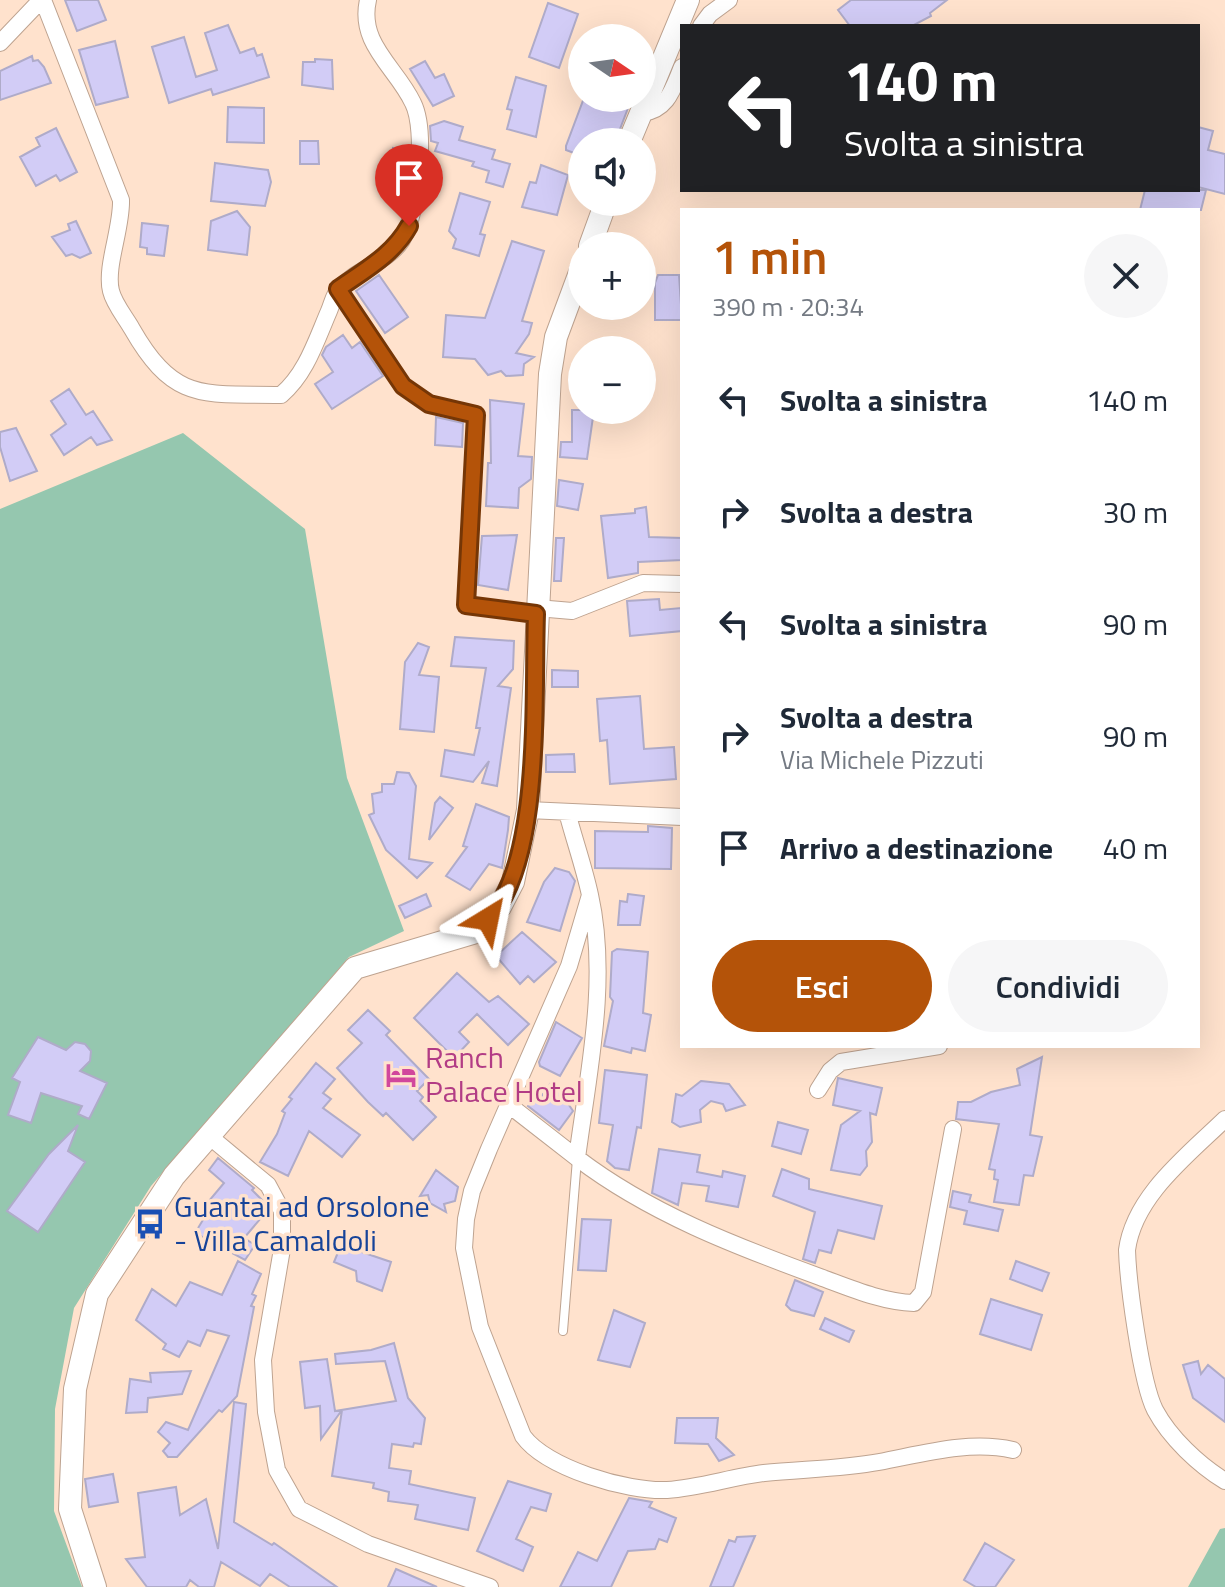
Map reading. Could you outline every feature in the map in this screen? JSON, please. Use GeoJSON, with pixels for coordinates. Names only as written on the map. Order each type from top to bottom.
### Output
{"type":"FeatureCollection","features":[{"type":"Feature","properties":{"kind":"street"},"geometry":{"type":"LineString","coordinates":[[0,43],[42,0],[121,200],[122,218],[111,291],[140,344],[180,388],[202,393],[281,395],[294,384],[306,363],[338,289],[399,244],[409,226],[420,127],[413,103],[368,37],[368,0]]}},
{"type":"Feature","properties":{"kind":"street"},"geometry":{"type":"LineString","coordinates":[[635,128],[688,0]]}},
{"type":"Feature","properties":{"kind":"street"},"geometry":{"type":"LineString","coordinates":[[702,24],[729,0]]}},
{"type":"Feature","properties":{"kind":"street"},"geometry":{"type":"LineString","coordinates":[[642,113],[657,110],[665,102],[680,71]]}},
{"type":"Feature","properties":{"kind":"street"},"geometry":{"type":"LineString","coordinates":[[338,289],[403,386],[429,404],[476,415],[466,605],[572,611],[643,583],[680,584]]}},
{"type":"Feature","properties":{"kind":"street"},"geometry":{"type":"LineString","coordinates":[[95,1587],[70,1509],[75,1389],[97,1294],[174,1176],[355,968],[476,932],[500,907],[513,882],[528,810],[550,374],[556,337],[568,305]]}},
{"type":"Feature","properties":{"kind":"street"},"geometry":{"type":"LineString","coordinates":[[528,810],[680,817]]}},
{"type":"Feature","properties":{"kind":"street"},"geometry":{"type":"LineString","coordinates":[[567,812],[590,895],[596,972],[593,1039],[577,1158]]}},
{"type":"Feature","properties":{"kind":"street"},"geometry":{"type":"LineString","coordinates":[[590,895],[569,966],[472,1191],[464,1248],[480,1327],[523,1436],[542,1456],[613,1481],[665,1490],[760,1473],[876,1463],[973,1447],[1013,1450]]}},
{"type":"Feature","properties":{"kind":"street"},"geometry":{"type":"LineString","coordinates":[[818,1090],[830,1071],[841,1062],[927,1048]]}},
{"type":"Feature","properties":{"kind":"street"},"geometry":{"type":"LineString","coordinates":[[509,1105],[612,1185],[651,1207],[756,1253],[869,1294],[914,1303],[923,1292],[953,1129]]}},
{"type":"Feature","properties":{"kind":"street"},"geometry":{"type":"LineString","coordinates":[[1225,1119],[1147,1202],[1129,1233],[1127,1250],[1147,1387],[1156,1411],[1204,1468],[1225,1481]]}},
{"type":"Feature","properties":{"kind":"street"},"geometry":{"type":"LineString","coordinates":[[209,1136],[268,1185],[282,1211],[282,1249],[263,1360],[266,1412],[277,1470],[299,1509],[368,1544],[490,1587]]}},
{"type":"Feature","properties":{"kind":"lane"},"geometry":{"type":"LineString","coordinates":[[563,1331],[577,1158]]}},
{"type":"Feature","properties":{"kind":"green space"},"geometry":{"type":"Polygon","coordinates":[[[183,433],[305,529],[347,778],[404,931],[349,957],[151,1186],[74,1308],[55,1409],[54,1511],[82,1587],[0,1587],[0,509],[183,433]]]}},
{"type":"Feature","properties":{"kind":"green space"},"geometry":{"type":"Polygon","coordinates":[[[1225,1528],[1225,1587],[1188,1587],[1220,1529],[1225,1528]]]}},
{"type":"Feature","properties":{"kind":"building"},"geometry":{"type":"Polygon","coordinates":[[[65,0],[98,0],[106,20],[77,31],[65,0]]]}},
{"type":"Feature","properties":{"kind":"building"},"geometry":{"type":"Polygon","coordinates":[[[851,0],[947,0],[930,13],[931,16],[916,24],[848,24],[838,10],[851,0]]]}},
{"type":"Feature","properties":{"kind":"building"},"geometry":{"type":"Polygon","coordinates":[[[548,3],[578,14],[574,24],[568,24],[568,42],[559,68],[529,57],[548,3]]]}},
{"type":"Feature","properties":{"kind":"building"},"geometry":{"type":"Polygon","coordinates":[[[228,25],[240,53],[254,48],[257,56],[262,54],[269,77],[213,95],[211,89],[169,103],[152,47],[184,37],[196,77],[217,70],[205,33],[228,25]]]}},
{"type":"Feature","properties":{"kind":"building"},"geometry":{"type":"Polygon","coordinates":[[[115,41],[128,97],[96,105],[79,50],[115,41]]]}},
{"type":"Feature","properties":{"kind":"building"},"geometry":{"type":"Polygon","coordinates":[[[32,56],[33,61],[38,60],[44,67],[51,83],[0,100],[0,71],[32,56]]]}},
{"type":"Feature","properties":{"kind":"building"},"geometry":{"type":"Polygon","coordinates":[[[315,59],[332,60],[333,89],[302,85],[303,62],[315,62],[315,59]]]}},
{"type":"Feature","properties":{"kind":"building"},"geometry":{"type":"Polygon","coordinates":[[[425,61],[435,78],[444,74],[454,96],[433,106],[410,69],[425,61]]]}},
{"type":"Feature","properties":{"kind":"building"},"geometry":{"type":"Polygon","coordinates":[[[516,77],[546,86],[536,137],[507,129],[512,110],[507,109],[516,77]]]}},
{"type":"Feature","properties":{"kind":"building"},"geometry":{"type":"Polygon","coordinates":[[[228,107],[264,108],[264,143],[227,142],[228,107]]]}},
{"type":"Feature","properties":{"kind":"building"},"geometry":{"type":"Polygon","coordinates":[[[579,112],[626,112],[620,128],[573,128],[579,112]]]}},
{"type":"Feature","properties":{"kind":"building"},"geometry":{"type":"Polygon","coordinates":[[[444,121],[463,127],[459,140],[495,150],[492,159],[510,164],[503,187],[486,182],[489,171],[472,166],[474,162],[435,151],[438,143],[431,141],[430,126],[444,121]]]}},
{"type":"Feature","properties":{"kind":"building"},"geometry":{"type":"Polygon","coordinates":[[[56,128],[77,172],[60,181],[56,175],[36,186],[20,157],[40,146],[36,138],[56,128]]]}},
{"type":"Feature","properties":{"kind":"building"},"geometry":{"type":"Polygon","coordinates":[[[1200,128],[1213,131],[1208,150],[1225,154],[1225,194],[1200,188],[1200,128]]]}},
{"type":"Feature","properties":{"kind":"building"},"geometry":{"type":"Polygon","coordinates":[[[300,141],[318,141],[319,164],[300,164],[300,141]]]}},
{"type":"Feature","properties":{"kind":"building"},"geometry":{"type":"Polygon","coordinates":[[[393,148],[406,150],[403,183],[389,182],[393,148]]]}},
{"type":"Feature","properties":{"kind":"building"},"geometry":{"type":"Polygon","coordinates":[[[215,163],[268,170],[271,182],[265,206],[211,201],[215,163]]]}},
{"type":"Feature","properties":{"kind":"building"},"geometry":{"type":"Polygon","coordinates":[[[541,165],[568,175],[557,215],[522,207],[530,182],[536,183],[541,165]]]}},
{"type":"Feature","properties":{"kind":"building"},"geometry":{"type":"Polygon","coordinates":[[[1206,190],[1201,210],[1140,208],[1144,192],[1206,190]]]}},
{"type":"Feature","properties":{"kind":"building"},"geometry":{"type":"Polygon","coordinates":[[[460,193],[490,202],[480,234],[485,235],[479,256],[453,248],[456,239],[449,231],[460,193]]]}},
{"type":"Feature","properties":{"kind":"building"},"geometry":{"type":"Polygon","coordinates":[[[237,211],[250,227],[247,255],[208,250],[211,221],[237,211]]]}},
{"type":"Feature","properties":{"kind":"building"},"geometry":{"type":"Polygon","coordinates":[[[76,221],[91,253],[80,258],[72,254],[66,256],[52,237],[70,230],[68,224],[76,221]]]}},
{"type":"Feature","properties":{"kind":"building"},"geometry":{"type":"Polygon","coordinates":[[[142,223],[168,226],[164,256],[147,254],[147,248],[140,247],[142,223]]]}},
{"type":"Feature","properties":{"kind":"building"},"geometry":{"type":"Polygon","coordinates":[[[512,241],[544,251],[522,321],[532,323],[529,334],[516,353],[534,357],[524,364],[523,375],[506,376],[501,371],[488,375],[475,359],[443,357],[446,315],[485,318],[512,241]]]}},
{"type":"Feature","properties":{"kind":"building"},"geometry":{"type":"Polygon","coordinates":[[[379,275],[408,317],[385,333],[356,291],[379,275]]]}},
{"type":"Feature","properties":{"kind":"building"},"geometry":{"type":"Polygon","coordinates":[[[658,275],[679,275],[680,320],[656,320],[658,275]]]}},
{"type":"Feature","properties":{"kind":"building"},"geometry":{"type":"Polygon","coordinates":[[[343,335],[352,348],[360,342],[383,376],[332,409],[315,384],[333,372],[322,355],[326,347],[343,335]]]}},
{"type":"Feature","properties":{"kind":"building"},"geometry":{"type":"Polygon","coordinates":[[[69,389],[86,415],[93,411],[112,440],[97,445],[91,437],[64,455],[51,435],[66,424],[51,401],[69,389]]]}},
{"type":"Feature","properties":{"kind":"building"},"geometry":{"type":"Polygon","coordinates":[[[490,400],[524,404],[518,456],[532,457],[531,479],[519,488],[518,508],[486,506],[488,463],[491,463],[490,400]]]}},
{"type":"Feature","properties":{"kind":"building"},"geometry":{"type":"Polygon","coordinates":[[[436,417],[463,423],[462,447],[435,445],[436,417]]]}},
{"type":"Feature","properties":{"kind":"building"},"geometry":{"type":"Polygon","coordinates":[[[572,424],[592,424],[587,459],[560,457],[561,442],[572,442],[572,424]]]}},
{"type":"Feature","properties":{"kind":"building"},"geometry":{"type":"Polygon","coordinates":[[[16,428],[37,471],[10,481],[0,447],[0,432],[16,428]]]}},
{"type":"Feature","properties":{"kind":"building"},"geometry":{"type":"Polygon","coordinates":[[[559,480],[583,484],[578,510],[557,506],[559,480]]]}},
{"type":"Feature","properties":{"kind":"building"},"geometry":{"type":"Polygon","coordinates":[[[646,507],[649,537],[680,538],[680,560],[638,562],[638,573],[608,578],[601,516],[635,513],[635,509],[646,507]]]}},
{"type":"Feature","properties":{"kind":"building"},"geometry":{"type":"Polygon","coordinates":[[[517,535],[508,590],[478,585],[482,536],[517,535]]]}},
{"type":"Feature","properties":{"kind":"building"},"geometry":{"type":"Polygon","coordinates":[[[556,538],[564,538],[561,581],[554,581],[556,538]]]}},
{"type":"Feature","properties":{"kind":"building"},"geometry":{"type":"Polygon","coordinates":[[[659,599],[660,610],[680,608],[680,631],[630,636],[627,601],[659,599]]]}},
{"type":"Feature","properties":{"kind":"building"},"geometry":{"type":"Polygon","coordinates":[[[455,637],[514,641],[513,669],[498,686],[511,688],[497,786],[482,783],[489,761],[473,782],[441,776],[445,750],[474,755],[480,728],[476,728],[486,668],[451,666],[455,637]]]}},
{"type":"Feature","properties":{"kind":"building"},"geometry":{"type":"Polygon","coordinates":[[[418,643],[429,647],[419,675],[439,677],[434,732],[400,729],[405,662],[418,643]]]}},
{"type":"Feature","properties":{"kind":"building"},"geometry":{"type":"Polygon","coordinates":[[[552,670],[578,671],[578,687],[552,687],[552,670]]]}},
{"type":"Feature","properties":{"kind":"building"},"geometry":{"type":"Polygon","coordinates":[[[640,696],[644,749],[674,747],[676,779],[610,784],[607,740],[600,741],[597,699],[640,696]]]}},
{"type":"Feature","properties":{"kind":"building"},"geometry":{"type":"Polygon","coordinates":[[[574,754],[575,772],[546,772],[546,755],[574,754]]]}},
{"type":"Feature","properties":{"kind":"building"},"geometry":{"type":"Polygon","coordinates":[[[397,772],[409,773],[416,786],[409,859],[432,863],[417,878],[386,850],[369,815],[374,813],[372,794],[382,792],[382,784],[394,784],[397,772]]]}},
{"type":"Feature","properties":{"kind":"building"},"geometry":{"type":"Polygon","coordinates":[[[440,797],[453,808],[429,840],[435,803],[440,797]]]}},
{"type":"Feature","properties":{"kind":"building"},"geometry":{"type":"Polygon","coordinates":[[[476,804],[509,817],[502,868],[489,864],[470,890],[446,876],[467,847],[463,846],[476,804]]]}},
{"type":"Feature","properties":{"kind":"building"},"geometry":{"type":"Polygon","coordinates":[[[648,826],[672,828],[671,869],[595,868],[595,831],[648,832],[648,826]]]}},
{"type":"Feature","properties":{"kind":"building"},"geometry":{"type":"Polygon","coordinates":[[[555,868],[569,872],[575,881],[560,931],[527,922],[544,882],[555,868]]]}},
{"type":"Feature","properties":{"kind":"building"},"geometry":{"type":"Polygon","coordinates":[[[426,894],[431,906],[405,918],[399,906],[426,894]]]}},
{"type":"Feature","properties":{"kind":"building"},"geometry":{"type":"Polygon","coordinates":[[[628,894],[644,896],[640,925],[618,925],[620,901],[627,902],[628,894]]]}},
{"type":"Feature","properties":{"kind":"building"},"geometry":{"type":"Polygon","coordinates":[[[522,932],[556,962],[534,982],[528,976],[520,984],[496,956],[522,932]]]}},
{"type":"Feature","properties":{"kind":"building"},"geometry":{"type":"Polygon","coordinates":[[[617,949],[648,952],[643,1013],[651,1015],[645,1051],[632,1048],[631,1053],[604,1046],[613,1001],[610,997],[612,952],[617,949]]]}},
{"type":"Feature","properties":{"kind":"building"},"geometry":{"type":"Polygon","coordinates":[[[457,973],[489,1002],[498,996],[529,1024],[508,1045],[477,1014],[459,1032],[469,1042],[454,1058],[414,1018],[457,973]]]}},
{"type":"Feature","properties":{"kind":"building"},"geometry":{"type":"Polygon","coordinates":[[[368,1010],[390,1031],[386,1035],[429,1079],[417,1091],[423,1097],[420,1101],[436,1117],[413,1140],[386,1113],[383,1116],[368,1102],[337,1068],[362,1043],[348,1030],[368,1010]]]}},
{"type":"Feature","properties":{"kind":"building"},"geometry":{"type":"Polygon","coordinates":[[[556,1022],[582,1038],[560,1076],[540,1066],[539,1062],[556,1022]]]}},
{"type":"Feature","properties":{"kind":"building"},"geometry":{"type":"Polygon","coordinates":[[[38,1037],[66,1050],[75,1042],[85,1044],[91,1051],[90,1061],[80,1071],[107,1083],[89,1119],[78,1114],[82,1106],[41,1093],[31,1123],[8,1115],[20,1082],[12,1078],[38,1037]]]}},
{"type":"Feature","properties":{"kind":"building"},"geometry":{"type":"Polygon","coordinates":[[[1042,1057],[1030,1135],[1042,1137],[1033,1176],[1024,1175],[1019,1205],[994,1202],[998,1180],[994,1179],[995,1170],[989,1169],[999,1124],[956,1119],[958,1102],[971,1102],[991,1092],[1020,1085],[1017,1069],[1042,1057]]]}},
{"type":"Feature","properties":{"kind":"building"},"geometry":{"type":"Polygon","coordinates":[[[316,1063],[335,1079],[323,1093],[331,1099],[323,1108],[360,1135],[342,1157],[309,1131],[288,1176],[260,1162],[277,1134],[285,1113],[282,1111],[292,1099],[289,1097],[316,1063]]]}},
{"type":"Feature","properties":{"kind":"building"},"geometry":{"type":"Polygon","coordinates":[[[605,1070],[647,1075],[641,1128],[637,1127],[629,1170],[615,1168],[607,1161],[613,1125],[599,1123],[605,1070]]]}},
{"type":"Feature","properties":{"kind":"building"},"geometry":{"type":"Polygon","coordinates":[[[838,1078],[882,1088],[876,1115],[870,1113],[872,1142],[866,1151],[867,1166],[860,1175],[831,1170],[841,1125],[860,1111],[833,1105],[838,1078]]]}},
{"type":"Feature","properties":{"kind":"building"},"geometry":{"type":"Polygon","coordinates":[[[701,1081],[729,1084],[745,1105],[726,1111],[723,1104],[711,1101],[700,1110],[701,1122],[680,1127],[672,1122],[676,1094],[682,1096],[701,1081]]]}},
{"type":"Feature","properties":{"kind":"building"},"geometry":{"type":"Polygon","coordinates":[[[550,1084],[573,1100],[569,1105],[573,1111],[559,1130],[528,1106],[535,1097],[539,1100],[550,1084]]]}},
{"type":"Feature","properties":{"kind":"building"},"geometry":{"type":"Polygon","coordinates":[[[778,1122],[808,1130],[801,1154],[772,1146],[778,1122]]]}},
{"type":"Feature","properties":{"kind":"building"},"geometry":{"type":"Polygon","coordinates":[[[78,1125],[68,1151],[85,1162],[38,1232],[7,1211],[49,1154],[78,1125]]]}},
{"type":"Feature","properties":{"kind":"building"},"geometry":{"type":"Polygon","coordinates":[[[659,1149],[700,1155],[697,1172],[722,1177],[723,1171],[745,1176],[738,1207],[706,1201],[709,1186],[682,1183],[678,1205],[652,1193],[659,1149]]]}},
{"type":"Feature","properties":{"kind":"building"},"geometry":{"type":"Polygon","coordinates":[[[218,1158],[254,1188],[252,1190],[266,1204],[258,1216],[261,1218],[244,1238],[255,1245],[245,1260],[195,1233],[212,1205],[208,1202],[224,1183],[209,1170],[218,1158]]]}},
{"type":"Feature","properties":{"kind":"building"},"geometry":{"type":"Polygon","coordinates":[[[782,1169],[809,1179],[809,1189],[882,1206],[874,1239],[838,1230],[831,1253],[819,1250],[815,1263],[803,1259],[815,1212],[773,1196],[782,1169]]]}},
{"type":"Feature","properties":{"kind":"building"},"geometry":{"type":"Polygon","coordinates":[[[436,1170],[458,1187],[455,1201],[444,1204],[446,1212],[430,1203],[428,1195],[420,1196],[436,1170]]]}},
{"type":"Feature","properties":{"kind":"building"},"geometry":{"type":"Polygon","coordinates":[[[953,1191],[971,1195],[969,1202],[1003,1210],[998,1231],[964,1224],[967,1211],[950,1207],[953,1191]]]}},
{"type":"Feature","properties":{"kind":"building"},"geometry":{"type":"Polygon","coordinates":[[[582,1219],[611,1220],[606,1271],[578,1270],[582,1219]]]}},
{"type":"Feature","properties":{"kind":"building"},"geometry":{"type":"Polygon","coordinates":[[[341,1245],[391,1262],[382,1291],[357,1281],[356,1271],[334,1262],[341,1245]]]}},
{"type":"Feature","properties":{"kind":"building"},"geometry":{"type":"Polygon","coordinates":[[[238,1261],[261,1274],[252,1294],[256,1296],[251,1306],[254,1307],[237,1396],[222,1412],[219,1410],[177,1457],[168,1457],[163,1451],[170,1443],[158,1432],[166,1422],[188,1430],[229,1336],[207,1330],[200,1346],[188,1341],[179,1357],[163,1349],[166,1344],[136,1320],[152,1289],[176,1306],[190,1282],[222,1295],[238,1261]]]}},
{"type":"Feature","properties":{"kind":"building"},"geometry":{"type":"Polygon","coordinates":[[[1016,1261],[1049,1273],[1042,1291],[1010,1279],[1016,1261]]]}},
{"type":"Feature","properties":{"kind":"building"},"geometry":{"type":"Polygon","coordinates":[[[795,1280],[823,1292],[814,1316],[791,1310],[786,1305],[795,1280]]]}},
{"type":"Feature","properties":{"kind":"building"},"geometry":{"type":"Polygon","coordinates":[[[991,1299],[1042,1315],[1031,1350],[980,1334],[991,1299]]]}},
{"type":"Feature","properties":{"kind":"building"},"geometry":{"type":"Polygon","coordinates":[[[614,1310],[645,1323],[630,1367],[598,1360],[614,1310]]]}},
{"type":"Feature","properties":{"kind":"building"},"geometry":{"type":"Polygon","coordinates":[[[825,1318],[854,1331],[849,1342],[820,1329],[825,1318]]]}},
{"type":"Feature","properties":{"kind":"building"},"geometry":{"type":"Polygon","coordinates":[[[394,1343],[408,1398],[425,1418],[421,1444],[414,1443],[413,1447],[392,1444],[389,1468],[411,1471],[409,1484],[475,1498],[468,1530],[415,1519],[418,1505],[388,1501],[389,1492],[373,1488],[374,1483],[332,1476],[342,1410],[321,1439],[320,1406],[305,1408],[300,1362],[327,1359],[335,1411],[396,1401],[385,1361],[336,1364],[335,1354],[371,1350],[394,1343]]]}},
{"type":"Feature","properties":{"kind":"building"},"geometry":{"type":"Polygon","coordinates":[[[1198,1361],[1201,1374],[1208,1365],[1225,1379],[1225,1422],[1193,1398],[1183,1365],[1198,1361]]]}},
{"type":"Feature","properties":{"kind":"building"},"geometry":{"type":"Polygon","coordinates":[[[191,1371],[182,1394],[148,1398],[147,1412],[126,1413],[130,1379],[151,1382],[150,1373],[191,1371]]]}},
{"type":"Feature","properties":{"kind":"building"},"geometry":{"type":"Polygon","coordinates":[[[234,1402],[246,1404],[234,1522],[272,1545],[274,1543],[337,1587],[290,1587],[270,1574],[260,1586],[221,1562],[214,1587],[199,1587],[190,1580],[186,1587],[147,1587],[126,1559],[145,1557],[138,1493],[176,1487],[180,1515],[206,1499],[218,1549],[234,1402]]]}},
{"type":"Feature","properties":{"kind":"building"},"geometry":{"type":"Polygon","coordinates":[[[677,1418],[718,1418],[716,1438],[734,1455],[719,1461],[708,1444],[675,1443],[677,1418]]]}},
{"type":"Feature","properties":{"kind":"building"},"geometry":{"type":"Polygon","coordinates":[[[113,1474],[118,1502],[89,1507],[85,1479],[113,1474]]]}},
{"type":"Feature","properties":{"kind":"building"},"geometry":{"type":"Polygon","coordinates":[[[508,1481],[551,1494],[546,1511],[531,1507],[516,1539],[533,1547],[523,1571],[477,1551],[508,1481]]]}},
{"type":"Feature","properties":{"kind":"building"},"geometry":{"type":"Polygon","coordinates":[[[629,1498],[652,1502],[649,1507],[676,1518],[667,1542],[659,1539],[655,1549],[628,1551],[611,1587],[560,1587],[578,1552],[597,1561],[629,1498]]]}},
{"type":"Feature","properties":{"kind":"building"},"geometry":{"type":"Polygon","coordinates":[[[755,1536],[733,1587],[710,1587],[729,1540],[735,1542],[737,1537],[755,1536]]]}},
{"type":"Feature","properties":{"kind":"building"},"geometry":{"type":"Polygon","coordinates":[[[985,1543],[1014,1560],[995,1587],[976,1587],[964,1580],[985,1543]]]}},
{"type":"Feature","properties":{"kind":"building"},"geometry":{"type":"Polygon","coordinates":[[[396,1569],[437,1587],[388,1587],[396,1569]]]}},
{"type":"Feature","properties":{"kind":"place","name":"Ranch Palace Hotel"},"geometry":{"type":"Point","coordinates":[401,1075]}},
{"type":"Feature","properties":{"kind":"place","name":"Guantai ad Orsolone - Villa Camaldoli"},"geometry":{"type":"Point","coordinates":[150,1224]}},
{"type":"Feature","properties":{"kind":"route"},"geometry":{"type":"LineString","coordinates":[[409,226],[399,244],[387,255],[338,289],[403,386],[429,404],[476,415],[466,605],[536,614],[524,841],[513,882],[500,907],[488,919]]}}]}
